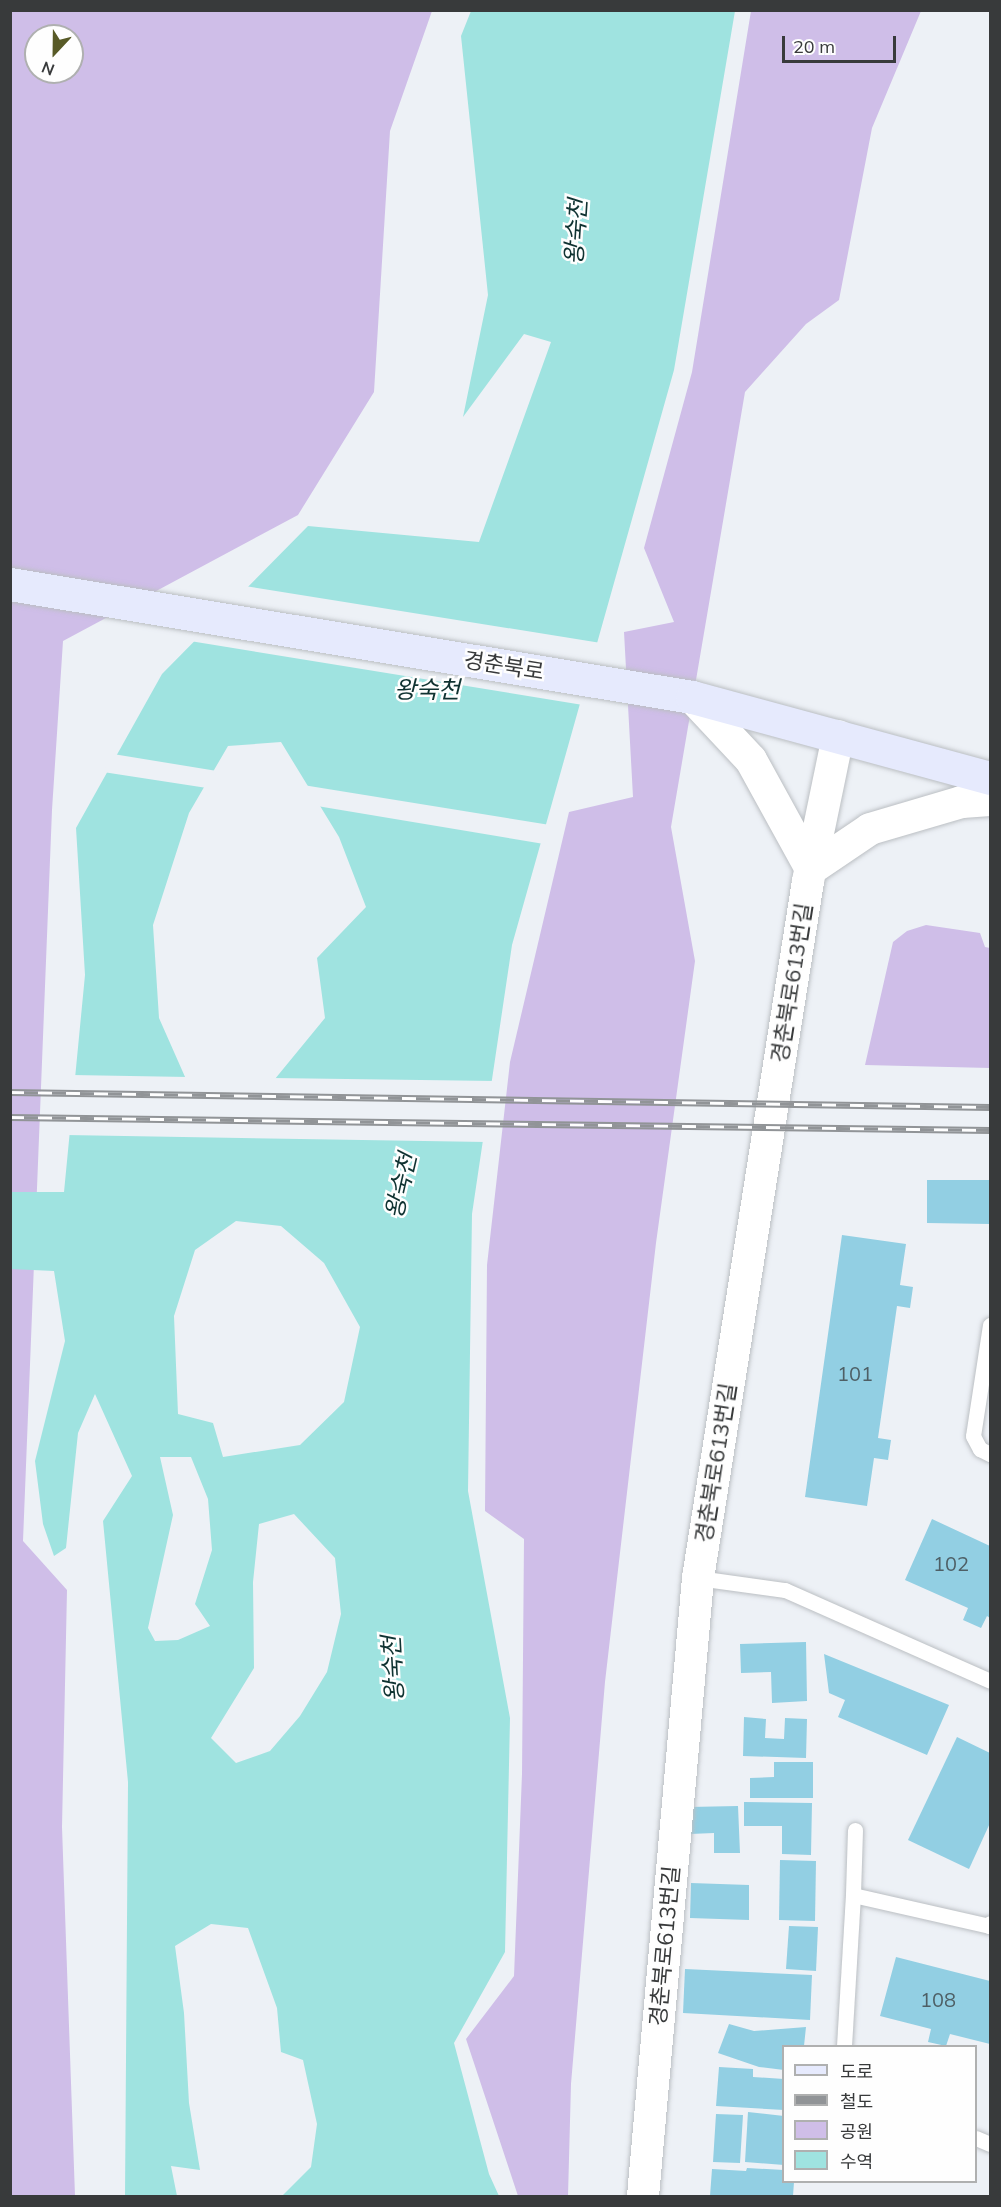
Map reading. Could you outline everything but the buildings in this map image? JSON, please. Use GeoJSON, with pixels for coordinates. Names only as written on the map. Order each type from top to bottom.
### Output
{"type":"FeatureCollection","features":[{"type":"Feature","properties":{"kind":"street","name":"경춘북로"},"geometry":{"type":"LineString","coordinates":[[10,584],[692,697],[763,713],[990,778]]}},
{"type":"Feature","properties":{"kind":"street"},"geometry":{"type":"LineString","coordinates":[[692,697],[751,759],[811,869],[870,829],[962,801],[990,800]]}},
{"type":"Feature","properties":{"kind":"street","name":"경춘북로613번길"},"geometry":{"type":"LineString","coordinates":[[644,2196],[698,1578],[811,869],[838,735]]}},
{"type":"Feature","properties":{"kind":"lane"},"geometry":{"type":"LineString","coordinates":[[990,1325],[973,1436],[980,1449],[990,1454]]}},
{"type":"Feature","properties":{"kind":"lane"},"geometry":{"type":"LineString","coordinates":[[698,1578],[785,1590],[990,1682]]}},
{"type":"Feature","properties":{"kind":"lane"},"geometry":{"type":"LineString","coordinates":[[843,2045],[855,1830]]}},
{"type":"Feature","properties":{"kind":"lane"},"geometry":{"type":"LineString","coordinates":[[853,1895],[990,1925]]}},
{"type":"Feature","properties":{"kind":"green space"},"geometry":{"type":"Polygon","coordinates":[[[11,11],[432,11],[390,131],[374,392],[298,515],[63,641],[52,810],[23,1541],[67,1590],[62,1827],[75,2196],[11,2196],[11,11]]]}},
{"type":"Feature","properties":{"kind":"green space"},"geometry":{"type":"Polygon","coordinates":[[[751,11],[921,11],[872,128],[839,300],[806,324],[745,392],[671,827],[695,961],[656,1243],[605,1682],[571,2084],[568,2196],[518,2196],[466,2039],[514,1976],[522,1774],[524,1539],[485,1511],[487,1265],[510,1062],[569,812],[633,797],[624,632],[674,622],[644,548],[692,372],[751,11]]]}},
{"type":"Feature","properties":{"kind":"green space"},"geometry":{"type":"Polygon","coordinates":[[[926,925],[980,933],[985,947],[990,948],[990,1068],[865,1065],[893,942],[907,931],[926,925]]]}},
{"type":"Feature","properties":{"kind":"water","name":"왕숙천"},"geometry":{"type":"Polygon","coordinates":[[[471,11],[735,11],[674,370],[512,945],[472,1214],[468,1491],[510,1718],[505,1952],[454,2043],[489,2174],[499,2196],[282,2196],[311,2167],[317,2124],[303,2060],[281,2052],[277,2008],[248,1928],[211,1924],[175,1946],[184,2013],[189,2103],[200,2170],[171,2166],[177,2196],[125,2196],[128,1782],[103,1521],[132,1476],[95,1394],[78,1433],[66,1548],[54,1556],[43,1524],[35,1461],[65,1341],[54,1271],[11,1269],[10,1192],[64,1192],[85,975],[76,828],[162,674],[308,526],[479,542],[551,342],[524,334],[463,417],[488,295],[461,36],[471,11]],[[281,742],[228,746],[189,813],[153,925],[159,1018],[197,1104],[252,1107],[325,1018],[317,958],[366,907],[339,837],[281,742]],[[236,1221],[195,1250],[174,1316],[178,1414],[213,1423],[223,1457],[300,1445],[344,1402],[360,1327],[324,1263],[281,1226],[236,1221]],[[160,1457],[173,1515],[148,1628],[155,1641],[178,1640],[210,1626],[195,1604],[212,1550],[208,1499],[191,1457],[160,1457]],[[294,1514],[259,1524],[253,1582],[254,1668],[211,1738],[236,1763],[270,1751],[300,1716],[327,1672],[341,1614],[335,1558],[294,1514]]]}},
{"type":"Feature","properties":{"kind":"pier"},"geometry":{"type":"Polygon","coordinates":[[[245,586],[601,643],[583,705],[190,641],[245,586]]]}},
{"type":"Feature","properties":{"kind":"pier"},"geometry":{"type":"Polygon","coordinates":[[[113,754],[217,771],[207,788],[103,772],[113,754]]]}},
{"type":"Feature","properties":{"kind":"pier"},"geometry":{"type":"Polygon","coordinates":[[[303,785],[550,825],[544,844],[317,806],[303,785]]]}},
{"type":"Feature","properties":{"kind":"pier"},"geometry":{"type":"Polygon","coordinates":[[[72,1075],[188,1077],[199,1101],[251,1104],[272,1078],[495,1081],[486,1142],[66,1135],[72,1075]]]}},
{"type":"Feature","properties":{"kind":"railway"},"geometry":{"type":"LineString","coordinates":[[10,1092],[990,1107]]}},
{"type":"Feature","properties":{"kind":"railway"},"geometry":{"type":"LineString","coordinates":[[10,1117],[990,1130]]}}]}
